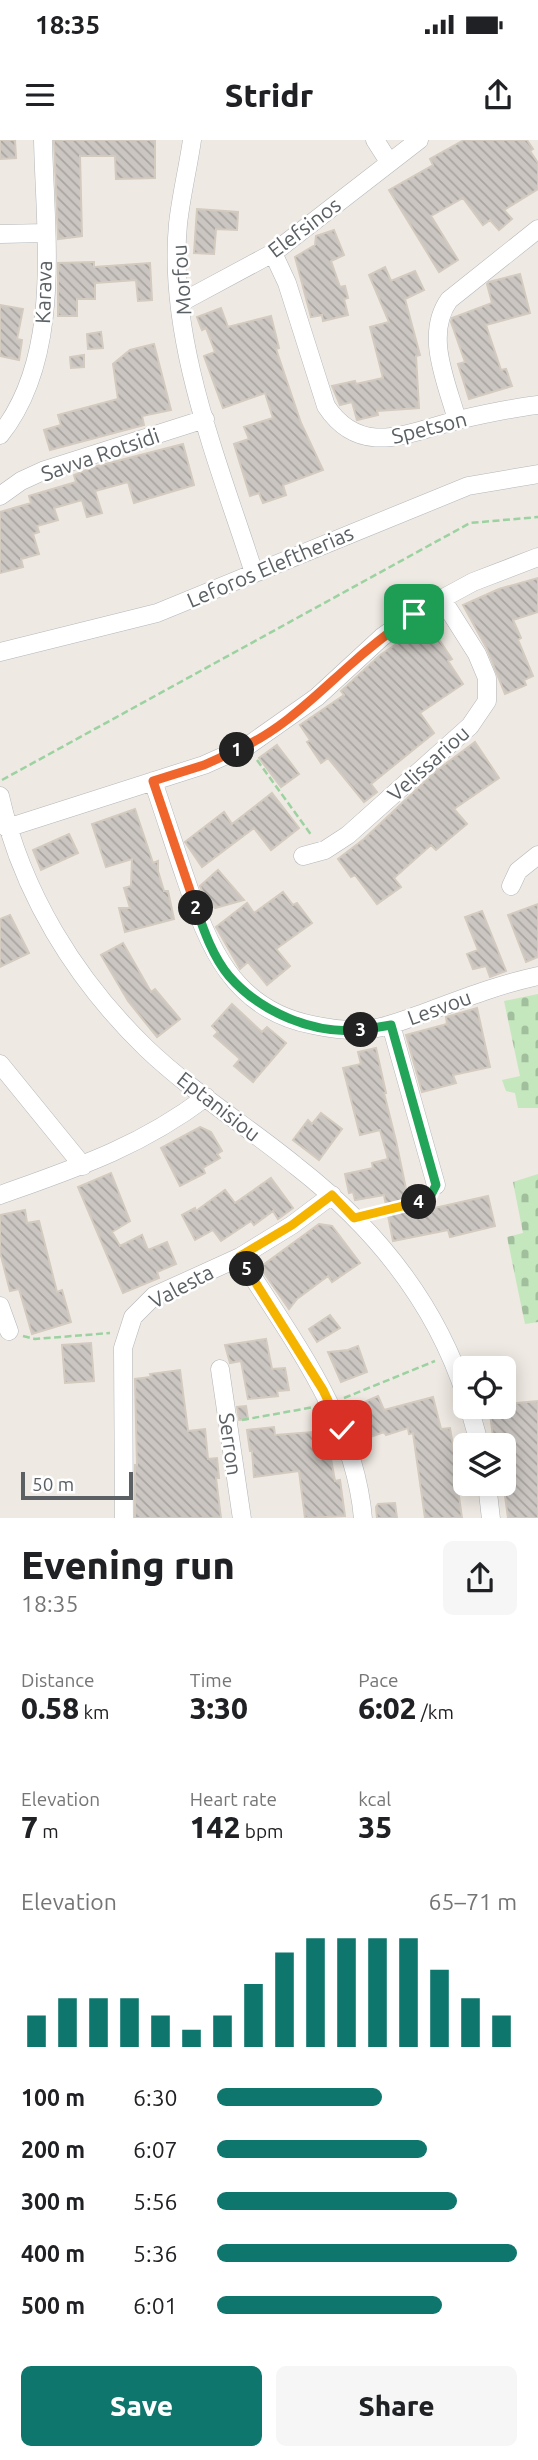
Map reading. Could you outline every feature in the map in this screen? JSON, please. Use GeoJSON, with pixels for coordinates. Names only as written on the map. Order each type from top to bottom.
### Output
{"type":"FeatureCollection","features":[{"type":"Feature","properties":{"kind":"street","name":"Karava"},"geometry":{"type":"LineString","coordinates":[[0,435],[13,419],[20,404],[38,354],[45,318],[43,140]]}},
{"type":"Feature","properties":{"kind":"street","name":"Morfou"},"geometry":{"type":"LineString","coordinates":[[192,140],[178,225],[180,303],[205,419],[254,573]]}},
{"type":"Feature","properties":{"kind":"street"},"geometry":{"type":"LineString","coordinates":[[375,140],[389,162]]}},
{"type":"Feature","properties":{"kind":"street","name":"Elefsinos"},"geometry":{"type":"LineString","coordinates":[[180,303],[273,253],[419,140]]}},
{"type":"Feature","properties":{"kind":"street"},"geometry":{"type":"LineString","coordinates":[[457,420],[440,357],[439,316],[449,300],[538,229]]}},
{"type":"Feature","properties":{"kind":"street"},"geometry":{"type":"LineString","coordinates":[[0,234],[45,233]]}},
{"type":"Feature","properties":{"kind":"street","name":"Spetson"},"geometry":{"type":"LineString","coordinates":[[273,253],[287,283],[326,406],[339,423],[364,436],[381,439],[399,437],[457,420],[538,405]]}},
{"type":"Feature","properties":{"kind":"street","name":"Savva Rotsidi"},"geometry":{"type":"LineString","coordinates":[[0,496],[21,481],[45,470],[205,419]]}},
{"type":"Feature","properties":{"kind":"street","name":"Leforos Eleftherias"},"geometry":{"type":"LineString","coordinates":[[0,652],[157,613],[468,486],[538,474]]}},
{"type":"Feature","properties":{"kind":"street"},"geometry":{"type":"LineString","coordinates":[[7,828],[204,765],[247,746],[317,696],[382,637],[414,614],[473,582],[538,557]]}},
{"type":"Feature","properties":{"kind":"street","name":"Velissariou"},"geometry":{"type":"LineString","coordinates":[[303,856],[323,850],[348,835],[470,726],[486,701],[487,678],[477,654],[442,599]]}},
{"type":"Feature","properties":{"kind":"street","name":"Lesvou"},"geometry":{"type":"LineString","coordinates":[[153,781],[203,928],[218,959],[229,976],[261,1003],[283,1016],[303,1023],[354,1031],[391,1025],[497,986],[538,976]]}},
{"type":"Feature","properties":{"kind":"street","name":"Eptanisiou"},"geometry":{"type":"LineString","coordinates":[[0,796],[18,859],[39,905],[76,966],[103,1003],[148,1050],[332,1195],[383,1247],[408,1280],[453,1366]]}},
{"type":"Feature","properties":{"kind":"street"},"geometry":{"type":"LineString","coordinates":[[511,886],[519,871],[538,855]]}},
{"type":"Feature","properties":{"kind":"street"},"geometry":{"type":"LineString","coordinates":[[391,1025],[436,1185]]}},
{"type":"Feature","properties":{"kind":"street"},"geometry":{"type":"LineString","coordinates":[[0,1064],[83,1166]]}},
{"type":"Feature","properties":{"kind":"street"},"geometry":{"type":"LineString","coordinates":[[0,1195],[83,1166],[152,1134],[206,1097]]}},
{"type":"Feature","properties":{"kind":"street","name":"Valesta"},"geometry":{"type":"LineString","coordinates":[[124,1518],[123,1348],[133,1317],[154,1296],[240,1256],[292,1225],[332,1195]]}},
{"type":"Feature","properties":{"kind":"street"},"geometry":{"type":"LineString","coordinates":[[240,1256],[316,1378],[342,1430],[362,1498],[363,1518]]}},
{"type":"Feature","properties":{"kind":"street"},"geometry":{"type":"LineString","coordinates":[[0,1306],[9,1331]]}},
{"type":"Feature","properties":{"kind":"street","name":"Serron"},"geometry":{"type":"LineString","coordinates":[[220,1369],[242,1518]]}},
{"type":"Feature","properties":{"kind":"street"},"geometry":{"type":"LineString","coordinates":[[488,1496],[491,1518]]}},
{"type":"Feature","properties":{"kind":"path"},"geometry":{"type":"LineString","coordinates":[[0,781],[470,523],[538,517]]}},
{"type":"Feature","properties":{"kind":"path"},"geometry":{"type":"LineString","coordinates":[[247,746],[323,850]]}},
{"type":"Feature","properties":{"kind":"path"},"geometry":{"type":"LineString","coordinates":[[354,1218],[429,1199],[436,1185]]}},
{"type":"Feature","properties":{"kind":"path"},"geometry":{"type":"LineString","coordinates":[[9,1331],[35,1339],[127,1331]]}},
{"type":"Feature","properties":{"kind":"green space"},"geometry":{"type":"Polygon","coordinates":[[[538,994],[538,1108],[518,1108],[515,1093],[506,1091],[502,1080],[520,1076],[504,1001],[538,994]]]}},
{"type":"Feature","properties":{"kind":"green space"},"geometry":{"type":"Polygon","coordinates":[[[538,1174],[538,1322],[525,1324],[507,1237],[523,1233],[513,1182],[538,1174]]]}},
{"type":"Feature","properties":{"kind":"building"},"geometry":{"type":"Polygon","coordinates":[[[0,140],[15,140],[16,158],[0,159],[0,140]]]}},
{"type":"Feature","properties":{"kind":"building"},"geometry":{"type":"Polygon","coordinates":[[[54,140],[155,140],[155,178],[116,179],[115,156],[80,156],[82,236],[58,239],[54,140]]]}},
{"type":"Feature","properties":{"kind":"building"},"geometry":{"type":"Polygon","coordinates":[[[464,140],[527,140],[538,163],[538,189],[504,210],[512,219],[499,230],[490,220],[483,225],[463,198],[431,216],[458,260],[439,272],[389,190],[433,165],[430,159],[464,140]]]}},
{"type":"Feature","properties":{"kind":"building"},"geometry":{"type":"Polygon","coordinates":[[[197,209],[238,212],[237,230],[216,229],[214,254],[194,253],[197,209]]]}},
{"type":"Feature","properties":{"kind":"building"},"geometry":{"type":"Polygon","coordinates":[[[334,230],[344,255],[331,261],[340,287],[345,286],[348,298],[344,299],[348,315],[323,321],[322,315],[311,317],[295,257],[315,245],[316,236],[334,230]]]}},
{"type":"Feature","properties":{"kind":"building"},"geometry":{"type":"Polygon","coordinates":[[[94,262],[94,267],[150,263],[152,300],[138,301],[136,280],[95,283],[95,299],[77,299],[77,316],[58,316],[58,263],[94,262]]]}},
{"type":"Feature","properties":{"kind":"building"},"geometry":{"type":"Polygon","coordinates":[[[385,267],[391,281],[415,271],[424,290],[405,299],[420,355],[416,356],[419,408],[377,411],[378,415],[357,420],[352,402],[340,405],[332,386],[383,378],[370,327],[389,322],[369,275],[385,267]]]}},
{"type":"Feature","properties":{"kind":"building"},"geometry":{"type":"Polygon","coordinates":[[[520,274],[530,313],[486,325],[501,370],[506,369],[512,386],[469,399],[458,364],[465,362],[452,318],[492,303],[487,284],[489,282],[520,274]]]}},
{"type":"Feature","properties":{"kind":"building"},"geometry":{"type":"Polygon","coordinates":[[[0,305],[23,309],[17,339],[22,340],[19,360],[0,356],[0,305]]]}},
{"type":"Feature","properties":{"kind":"building"},"geometry":{"type":"Polygon","coordinates":[[[221,308],[228,327],[271,316],[279,348],[276,349],[301,423],[323,470],[283,485],[286,495],[263,503],[259,493],[250,496],[234,444],[249,439],[244,427],[273,418],[265,393],[223,408],[204,356],[215,352],[206,328],[202,330],[197,317],[221,308]]]}},
{"type":"Feature","properties":{"kind":"building"},"geometry":{"type":"Polygon","coordinates":[[[101,332],[103,348],[88,349],[87,334],[101,332]]]}},
{"type":"Feature","properties":{"kind":"building"},"geometry":{"type":"Polygon","coordinates":[[[154,344],[171,410],[142,416],[144,425],[50,450],[44,430],[61,425],[58,415],[118,399],[113,364],[130,350],[154,344]]]}},
{"type":"Feature","properties":{"kind":"building"},"geometry":{"type":"Polygon","coordinates":[[[84,355],[84,367],[71,368],[70,357],[84,355]]]}},
{"type":"Feature","properties":{"kind":"building"},"geometry":{"type":"Polygon","coordinates":[[[183,444],[194,485],[134,503],[128,482],[95,491],[102,513],[87,517],[82,500],[54,508],[58,520],[37,526],[39,532],[33,534],[39,554],[21,559],[23,567],[0,573],[0,512],[31,503],[29,496],[76,482],[74,475],[94,467],[183,444]]]}},
{"type":"Feature","properties":{"kind":"building"},"geometry":{"type":"Polygon","coordinates":[[[538,578],[538,612],[513,620],[533,676],[524,680],[526,685],[505,694],[487,649],[463,605],[499,589],[538,578]]]}},
{"type":"Feature","properties":{"kind":"building"},"geometry":{"type":"Polygon","coordinates":[[[428,623],[452,659],[448,661],[463,684],[420,713],[434,733],[371,784],[377,792],[364,802],[328,758],[321,763],[300,725],[344,695],[341,691],[380,655],[428,623]]]}},
{"type":"Feature","properties":{"kind":"building"},"geometry":{"type":"Polygon","coordinates":[[[475,742],[499,778],[454,809],[467,824],[436,850],[431,845],[394,878],[401,887],[377,904],[355,875],[351,877],[338,859],[364,839],[436,771],[475,742]]]}},
{"type":"Feature","properties":{"kind":"building"},"geometry":{"type":"Polygon","coordinates":[[[277,745],[299,774],[281,787],[259,758],[277,745]]]}},
{"type":"Feature","properties":{"kind":"building"},"geometry":{"type":"Polygon","coordinates":[[[272,793],[299,828],[271,850],[254,828],[202,867],[185,842],[224,812],[232,824],[272,793]]]}},
{"type":"Feature","properties":{"kind":"building"},"geometry":{"type":"Polygon","coordinates":[[[135,809],[153,863],[158,861],[158,871],[164,891],[168,891],[174,919],[125,932],[119,908],[130,908],[124,888],[131,886],[132,859],[106,867],[92,824],[135,809]]]}},
{"type":"Feature","properties":{"kind":"building"},"geometry":{"type":"Polygon","coordinates":[[[69,834],[78,853],[41,870],[33,850],[69,834]]]}},
{"type":"Feature","properties":{"kind":"building"},"geometry":{"type":"Polygon","coordinates":[[[218,870],[244,900],[215,908],[200,886],[218,870]]]}},
{"type":"Feature","properties":{"kind":"building"},"geometry":{"type":"Polygon","coordinates":[[[283,892],[293,905],[297,903],[312,923],[276,949],[290,966],[267,985],[248,962],[240,969],[216,927],[247,903],[254,913],[283,892]]]}},
{"type":"Feature","properties":{"kind":"building"},"geometry":{"type":"Polygon","coordinates":[[[538,904],[538,957],[526,962],[508,915],[538,904]]]}},
{"type":"Feature","properties":{"kind":"building"},"geometry":{"type":"Polygon","coordinates":[[[482,911],[506,971],[490,977],[486,966],[473,969],[467,954],[478,950],[465,917],[482,911]]]}},
{"type":"Feature","properties":{"kind":"building"},"geometry":{"type":"Polygon","coordinates":[[[10,915],[29,953],[0,967],[0,919],[10,915]]]}},
{"type":"Feature","properties":{"kind":"building"},"geometry":{"type":"Polygon","coordinates":[[[123,943],[151,992],[155,989],[180,1019],[157,1037],[128,1001],[101,955],[123,943]]]}},
{"type":"Feature","properties":{"kind":"building"},"geometry":{"type":"Polygon","coordinates":[[[232,1004],[262,1032],[267,1027],[286,1043],[253,1082],[234,1066],[240,1059],[214,1036],[218,1032],[212,1026],[232,1004]]]}},
{"type":"Feature","properties":{"kind":"building"},"geometry":{"type":"Polygon","coordinates":[[[477,1008],[490,1067],[453,1075],[456,1083],[422,1092],[406,1035],[447,1024],[446,1017],[477,1008]]]}},
{"type":"Feature","properties":{"kind":"building"},"geometry":{"type":"Polygon","coordinates":[[[376,1048],[410,1208],[429,1205],[430,1209],[488,1196],[495,1226],[450,1237],[448,1230],[393,1241],[384,1195],[355,1200],[353,1192],[349,1193],[345,1174],[373,1168],[372,1163],[388,1159],[380,1130],[360,1135],[343,1068],[361,1064],[358,1052],[376,1048]]]}},
{"type":"Feature","properties":{"kind":"building"},"geometry":{"type":"Polygon","coordinates":[[[321,1113],[342,1129],[319,1160],[293,1140],[308,1120],[312,1124],[321,1113]]]}},
{"type":"Feature","properties":{"kind":"building"},"geometry":{"type":"Polygon","coordinates":[[[200,1127],[211,1132],[222,1151],[217,1154],[220,1158],[203,1168],[205,1173],[180,1186],[161,1148],[200,1127]]]}},
{"type":"Feature","properties":{"kind":"building"},"geometry":{"type":"Polygon","coordinates":[[[111,1173],[130,1221],[112,1232],[120,1246],[142,1235],[148,1250],[167,1242],[176,1264],[157,1272],[159,1278],[123,1293],[78,1187],[111,1173]]]}},
{"type":"Feature","properties":{"kind":"building"},"geometry":{"type":"Polygon","coordinates":[[[271,1178],[293,1208],[278,1219],[273,1211],[254,1225],[251,1221],[221,1241],[213,1230],[195,1240],[182,1215],[195,1208],[196,1211],[225,1190],[235,1203],[271,1178]]]}},
{"type":"Feature","properties":{"kind":"building"},"geometry":{"type":"Polygon","coordinates":[[[25,1210],[27,1223],[39,1221],[57,1292],[62,1290],[71,1322],[32,1334],[19,1289],[10,1291],[0,1252],[0,1215],[25,1210]]]}},
{"type":"Feature","properties":{"kind":"building"},"geometry":{"type":"Polygon","coordinates":[[[319,1224],[332,1226],[360,1263],[332,1282],[328,1276],[297,1299],[289,1309],[264,1273],[263,1265],[319,1224]]]}},
{"type":"Feature","properties":{"kind":"building"},"geometry":{"type":"Polygon","coordinates":[[[330,1315],[340,1328],[317,1342],[309,1329],[330,1315]]]}},
{"type":"Feature","properties":{"kind":"building"},"geometry":{"type":"Polygon","coordinates":[[[266,1339],[272,1369],[285,1368],[289,1390],[277,1391],[278,1396],[248,1399],[241,1361],[230,1363],[225,1345],[266,1339]]]}},
{"type":"Feature","properties":{"kind":"building"},"geometry":{"type":"Polygon","coordinates":[[[91,1343],[94,1381],[65,1383],[62,1345],[91,1343]]]}},
{"type":"Feature","properties":{"kind":"building"},"geometry":{"type":"Polygon","coordinates":[[[358,1346],[367,1372],[341,1382],[328,1352],[358,1346]]]}},
{"type":"Feature","properties":{"kind":"building"},"geometry":{"type":"Polygon","coordinates":[[[180,1370],[188,1431],[205,1429],[208,1459],[217,1458],[219,1478],[216,1478],[221,1518],[135,1518],[135,1379],[180,1370]]]}},
{"type":"Feature","properties":{"kind":"building"},"geometry":{"type":"Polygon","coordinates":[[[378,1396],[384,1410],[433,1397],[441,1429],[450,1428],[453,1445],[453,1496],[459,1496],[462,1518],[425,1518],[413,1433],[409,1434],[408,1428],[386,1435],[384,1432],[362,1440],[348,1417],[351,1416],[348,1409],[378,1396]]]}},
{"type":"Feature","properties":{"kind":"building"},"geometry":{"type":"Polygon","coordinates":[[[538,1401],[538,1518],[508,1518],[505,1496],[516,1496],[516,1433],[493,1433],[491,1419],[516,1419],[516,1403],[538,1401]]]}},
{"type":"Feature","properties":{"kind":"building"},"geometry":{"type":"Polygon","coordinates":[[[246,1406],[248,1419],[239,1420],[237,1407],[246,1406]]]}},
{"type":"Feature","properties":{"kind":"building"},"geometry":{"type":"Polygon","coordinates":[[[274,1427],[275,1435],[326,1431],[335,1481],[340,1480],[345,1516],[305,1518],[299,1471],[254,1477],[247,1430],[274,1427]]]}},
{"type":"Feature","properties":{"kind":"building"},"geometry":{"type":"Polygon","coordinates":[[[395,1503],[397,1518],[377,1518],[378,1504],[395,1503]]]}},
{"type":"Feature","properties":{"kind":"route"},"geometry":{"type":"LineString","coordinates":[[342,1430],[323,1390],[240,1256],[292,1225],[332,1195],[354,1218],[429,1199],[436,1185],[391,1025],[354,1031],[303,1023],[283,1016],[261,1003],[229,976],[203,928],[153,781],[204,765],[249,745],[317,696],[382,637],[414,614]]}}]}
